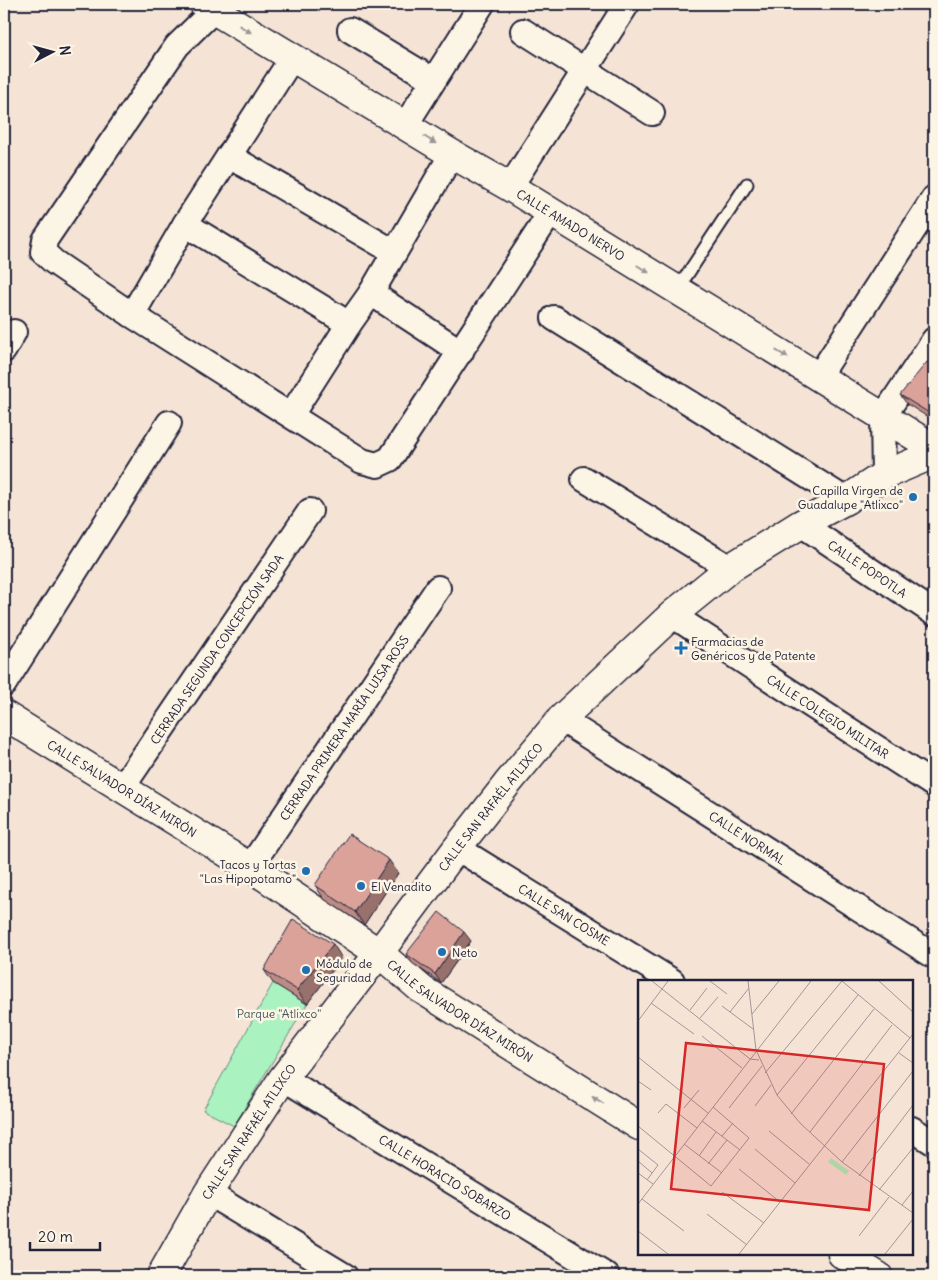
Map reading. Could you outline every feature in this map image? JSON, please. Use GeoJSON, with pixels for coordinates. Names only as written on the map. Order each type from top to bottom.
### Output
{"type":"FeatureCollection","features":[{"type":"Feature","properties":{"kind":"street"},"geometry":{"type":"LineString","coordinates":[[406,124],[482,4]]}},
{"type":"Feature","properties":{"kind":"street"},"geometry":{"type":"LineString","coordinates":[[510,186],[627,4]]}},
{"type":"Feature","properties":{"kind":"street"},"geometry":{"type":"LineString","coordinates":[[213,6],[177,46],[44,240],[43,252],[54,262],[132,315],[362,461],[377,465],[390,460],[551,212]]}},
{"type":"Feature","properties":{"kind":"street","name":"CALLE AMADO NERVO"},"geometry":{"type":"LineString","coordinates":[[213,6],[292,58],[406,124],[452,154],[510,186],[934,448]]}},
{"type":"Feature","properties":{"kind":"street"},"geometry":{"type":"LineString","coordinates":[[350,30],[433,80]]}},
{"type":"Feature","properties":{"kind":"street"},"geometry":{"type":"LineString","coordinates":[[524,31],[652,114]]}},
{"type":"Feature","properties":{"kind":"street"},"geometry":{"type":"LineString","coordinates":[[132,315],[185,224],[292,58]]}},
{"type":"Feature","properties":{"kind":"street"},"geometry":{"type":"LineString","coordinates":[[291,415],[371,293],[452,154]]}},
{"type":"Feature","properties":{"kind":"street"},"geometry":{"type":"LineString","coordinates":[[229,156],[394,252]]}},
{"type":"Feature","properties":{"kind":"street"},"geometry":{"type":"LineString","coordinates":[[819,376],[934,198]]}},
{"type":"Feature","properties":{"kind":"street"},"geometry":{"type":"LineString","coordinates":[[185,224],[349,324]]}},
{"type":"Feature","properties":{"kind":"street"},"geometry":{"type":"LineString","coordinates":[[371,293],[461,352]]}},
{"type":"Feature","properties":{"kind":"street"},"geometry":{"type":"LineString","coordinates":[[554,318],[846,500]]}},
{"type":"Feature","properties":{"kind":"street"},"geometry":{"type":"LineString","coordinates":[[884,475],[883,417],[934,340]]}},
{"type":"Feature","properties":{"kind":"street"},"geometry":{"type":"LineString","coordinates":[[4,684],[169,423]]}},
{"type":"Feature","properties":{"kind":"street","name":"CALLE SAN RAFAÉL ATLIXCO"},"geometry":{"type":"LineString","coordinates":[[161,1276],[208,1193],[283,1078],[380,953],[456,848],[561,719],[672,615],[730,568],[801,524],[846,500],[884,475],[934,454]]}},
{"type":"Feature","properties":{"kind":"street"},"geometry":{"type":"LineString","coordinates":[[584,479],[730,568]]}},
{"type":"Feature","properties":{"kind":"street","name":"CERRADA SEGUNDA CONCEPCIÓN SADA"},"geometry":{"type":"LineString","coordinates":[[122,788],[310,511]]}},
{"type":"Feature","properties":{"kind":"street","name":"CALLE POPOTLA"},"geometry":{"type":"LineString","coordinates":[[801,524],[934,613]]}},
{"type":"Feature","properties":{"kind":"street","name":"CERRADA PRIMERA MARÍA LUISA ROSS"},"geometry":{"type":"LineString","coordinates":[[250,867],[438,588]]}},
{"type":"Feature","properties":{"kind":"street","name":"CALLE COLEGIO MILITAR"},"geometry":{"type":"LineString","coordinates":[[672,615],[934,785]]}},
{"type":"Feature","properties":{"kind":"street","name":"CALLE SALVADOR DÍAZ MIRÓN"},"geometry":{"type":"LineString","coordinates":[[4,715],[250,867],[380,953],[421,989],[638,1125]]}},
{"type":"Feature","properties":{"kind":"street","name":"CALLE NORMAL"},"geometry":{"type":"LineString","coordinates":[[561,719],[934,956]]}},
{"type":"Feature","properties":{"kind":"street","name":"CALLE SAN COSME"},"geometry":{"type":"LineString","coordinates":[[456,848],[670,980]]}},
{"type":"Feature","properties":{"kind":"street","name":"CALLE HORACIO SOBARZO"},"geometry":{"type":"LineString","coordinates":[[283,1078],[607,1276]]}},
{"type":"Feature","properties":{"kind":"street"},"geometry":{"type":"LineString","coordinates":[[913,1130],[934,1142]]}},
{"type":"Feature","properties":{"kind":"street"},"geometry":{"type":"LineString","coordinates":[[208,1193],[345,1276]]}},
{"type":"Feature","properties":{"kind":"street"},"geometry":{"type":"LineString","coordinates":[[844,1255],[878,1276]]}},
{"type":"Feature","properties":{"kind":"lane"},"geometry":{"type":"LineString","coordinates":[[677,290],[747,184]]}},
{"type":"Feature","properties":{"kind":"green space","name":"Parque \"Atlixco\""},"geometry":{"type":"Polygon","coordinates":[[[273,983],[307,1004],[234,1126],[203,1110],[273,983]]]}},
{"type":"Feature","properties":{"kind":"building"},"geometry":{"type":"Polygon","coordinates":[[[927,362],[934,367],[934,416],[900,395],[927,362]]]}},
{"type":"Feature","properties":{"kind":"building"},"geometry":{"type":"Polygon","coordinates":[[[934,487],[934,494],[929,490],[934,487]]]}},
{"type":"Feature","properties":{"kind":"building","name":"El Venadito"},"geometry":{"type":"Polygon","coordinates":[[[349,834],[389,860],[355,912],[315,885],[349,834]]]}},
{"type":"Feature","properties":{"kind":"building","name":"Neto"},"geometry":{"type":"Polygon","coordinates":[[[439,912],[464,932],[435,974],[406,954],[439,912]]]}},
{"type":"Feature","properties":{"kind":"building"},"geometry":{"type":"Polygon","coordinates":[[[293,919],[333,944],[297,990],[264,970],[293,919]]]}},
{"type":"Feature","properties":{"kind":"place","name":"Capilla Virgen de Guadalupe \"Atlixco\""},"geometry":{"type":"Point","coordinates":[913,497]}},
{"type":"Feature","properties":{"kind":"place","name":"Farmacias de Genéricos y de Patente"},"geometry":{"type":"Point","coordinates":[681,648]}},
{"type":"Feature","properties":{"kind":"place","name":"Tacos y Tortas \"Las Hipopotamo\""},"geometry":{"type":"Point","coordinates":[306,871]}},
{"type":"Feature","properties":{"kind":"place","name":"El Venadito"},"geometry":{"type":"Point","coordinates":[361,886]}},
{"type":"Feature","properties":{"kind":"place","name":"Neto"},"geometry":{"type":"Point","coordinates":[442,952]}},
{"type":"Feature","properties":{"kind":"place","name":"Módulo de Seguridad"},"geometry":{"type":"Point","coordinates":[306,970]}}]}
